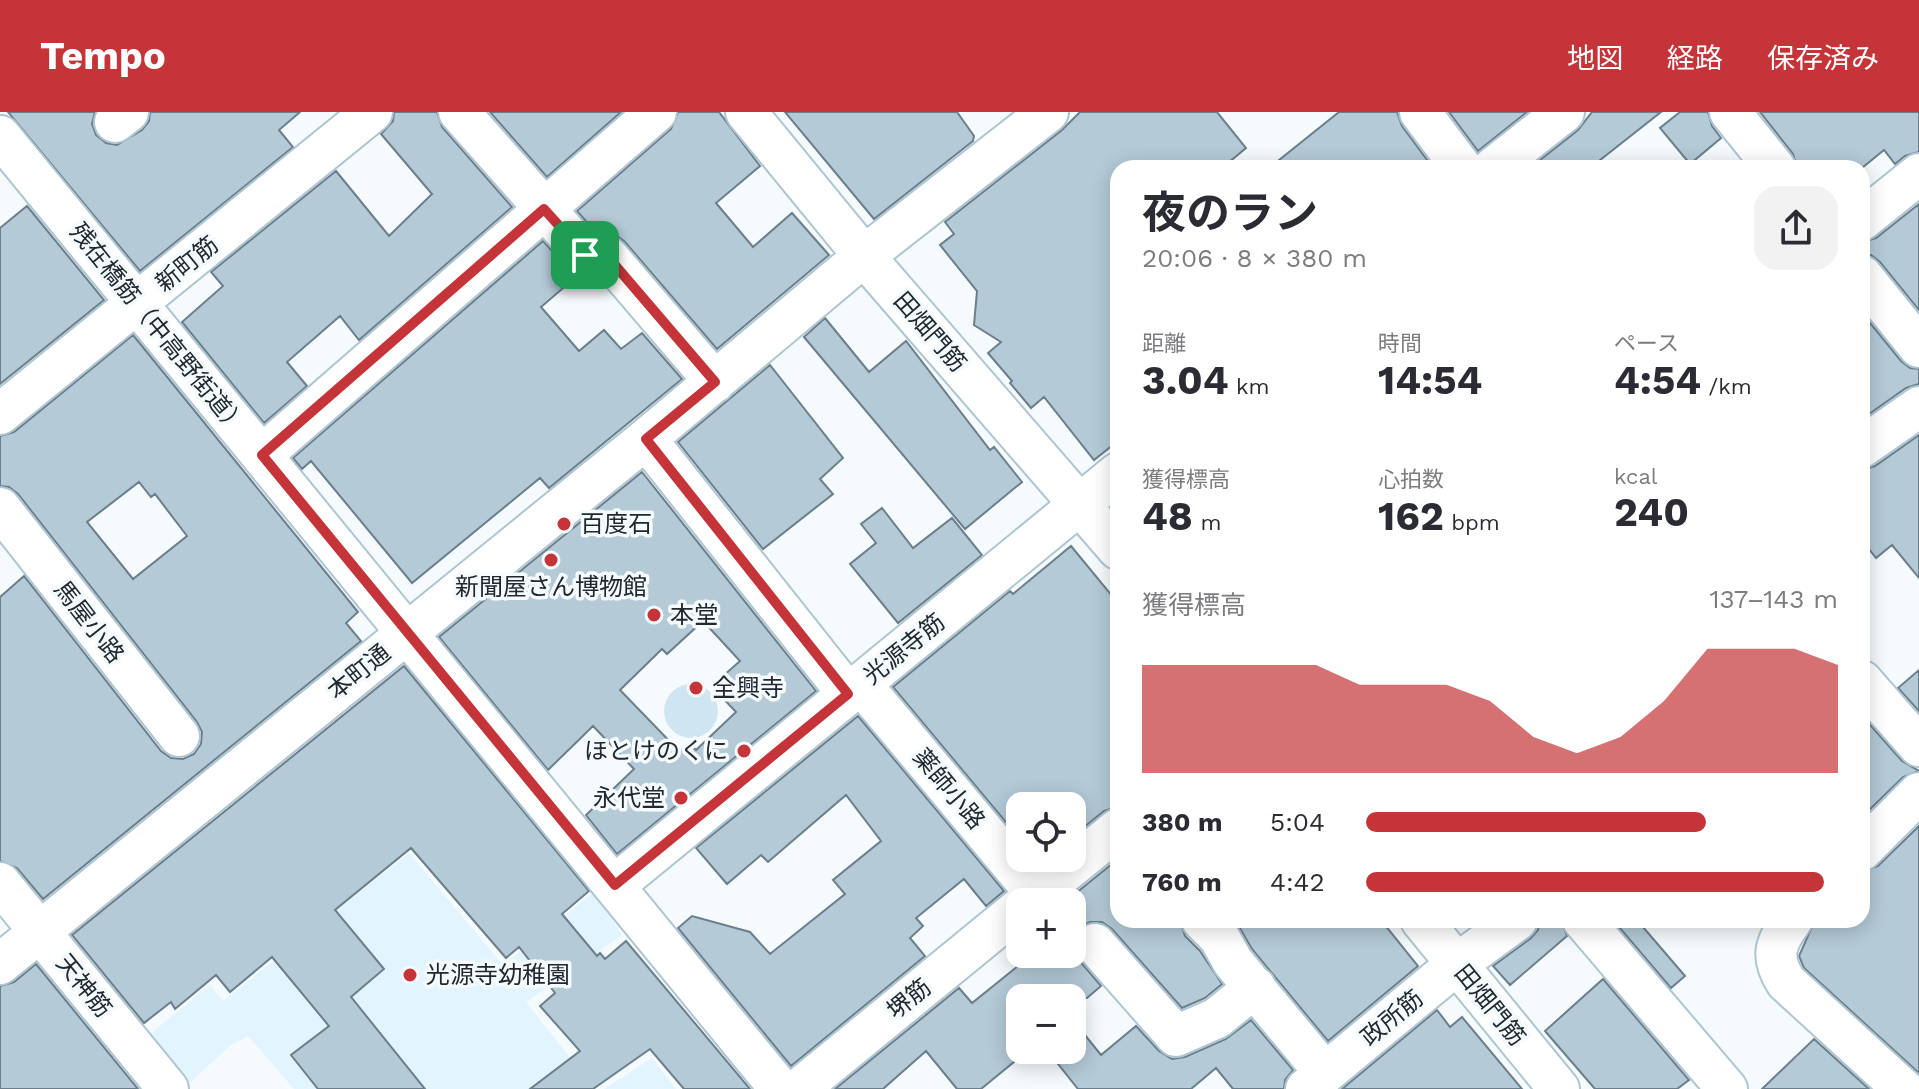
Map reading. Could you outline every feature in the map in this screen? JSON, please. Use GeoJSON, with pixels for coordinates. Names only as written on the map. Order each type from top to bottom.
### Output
{"type":"FeatureCollection","features":[{"type":"Feature","properties":{"kind":"street","name":"新町筋"},"geometry":{"type":"LineString","coordinates":[[0,414],[372,112]]}},
{"type":"Feature","properties":{"kind":"street"},"geometry":{"type":"LineString","coordinates":[[459,112],[589,259],[608,257],[715,382]]}},
{"type":"Feature","properties":{"kind":"street"},"geometry":{"type":"LineString","coordinates":[[262,455],[656,112]]}},
{"type":"Feature","properties":{"kind":"street","name":"田畑門筋"},"geometry":{"type":"LineString","coordinates":[[746,112],[864,256],[1110,539]]}},
{"type":"Feature","properties":{"kind":"street","name":"本町通"},"geometry":{"type":"LineString","coordinates":[[0,964],[646,439],[864,256],[1048,112]]}},
{"type":"Feature","properties":{"kind":"street"},"geometry":{"type":"LineString","coordinates":[[1420,112],[1456,160]]}},
{"type":"Feature","properties":{"kind":"street"},"geometry":{"type":"LineString","coordinates":[[1503,160],[1564,112]]}},
{"type":"Feature","properties":{"kind":"street"},"geometry":{"type":"LineString","coordinates":[[1730,112],[1769,160]]}},
{"type":"Feature","properties":{"kind":"street","name":"残在橋筋（中高野街道）"},"geometry":{"type":"LineString","coordinates":[[0,136],[780,1089]]}},
{"type":"Feature","properties":{"kind":"street"},"geometry":{"type":"LineString","coordinates":[[1870,214],[1919,174]]}},
{"type":"Feature","properties":{"kind":"street"},"geometry":{"type":"LineString","coordinates":[[1870,286],[1919,347]]}},
{"type":"Feature","properties":{"kind":"street"},"geometry":{"type":"LineString","coordinates":[[1870,441],[1919,407]]}},
{"type":"Feature","properties":{"kind":"street","name":"薬師小路"},"geometry":{"type":"LineString","coordinates":[[646,439],[1017,888]]}},
{"type":"Feature","properties":{"kind":"street","name":"光源寺筋"},"geometry":{"type":"LineString","coordinates":[[615,885],[1110,480]]}},
{"type":"Feature","properties":{"kind":"street","name":"馬屋小路"},"geometry":{"type":"LineString","coordinates":[[0,508],[179,736]]}},
{"type":"Feature","properties":{"kind":"street"},"geometry":{"type":"LineString","coordinates":[[1870,690],[1919,746]]}},
{"type":"Feature","properties":{"kind":"street"},"geometry":{"type":"LineString","coordinates":[[1870,842],[1919,793]]}},
{"type":"Feature","properties":{"kind":"street","name":"堺筋"},"geometry":{"type":"LineString","coordinates":[[1045,888],[1110,835]]}},
{"type":"Feature","properties":{"kind":"street","name":"天神筋"},"geometry":{"type":"LineString","coordinates":[[0,883],[168,1089]]}},
{"type":"Feature","properties":{"kind":"street","name":"堺筋"},"geometry":{"type":"LineString","coordinates":[[799,1089],[1006,920]]}},
{"type":"Feature","properties":{"kind":"street"},"geometry":{"type":"LineString","coordinates":[[1210,928],[1255,987],[1316,1081]]}},
{"type":"Feature","properties":{"kind":"street","name":"田畑門筋"},"geometry":{"type":"LineString","coordinates":[[1428,928],[1559,1089]]}},
{"type":"Feature","properties":{"kind":"street","name":"政所筋"},"geometry":{"type":"LineString","coordinates":[[1316,1081],[1457,964],[1506,928]]}},
{"type":"Feature","properties":{"kind":"street"},"geometry":{"type":"LineString","coordinates":[[1590,928],[1727,1089]]}},
{"type":"Feature","properties":{"kind":"street"},"geometry":{"type":"LineString","coordinates":[[1787,928],[1776,947],[1775,965],[1903,1089]]}},
{"type":"Feature","properties":{"kind":"street"},"geometry":{"type":"LineString","coordinates":[[1095,944],[1176,1036],[1217,1018],[1255,987]]}},
{"type":"Feature","properties":{"kind":"shaded area"},"geometry":{"type":"Polygon","coordinates":[[[691,684],[710,692],[718,711],[710,730],[691,738],[672,730],[664,711],[672,692],[691,684]]]}},
{"type":"Feature","properties":{"kind":"shaded area","name":"光源寺幼稚園"},"geometry":{"type":"Polygon","coordinates":[[[409,853],[503,965],[594,892],[622,935],[526,1002],[595,1089],[294,1089],[248,1036],[231,1045],[185,1087],[144,1039],[210,985],[223,1001],[409,853]]]}},
{"type":"Feature","properties":{"kind":"shaded area"},"geometry":{"type":"Polygon","coordinates":[[[652,1058],[676,1089],[604,1089],[652,1058]]]}},
{"type":"Feature","properties":{"kind":"building"},"geometry":{"type":"Polygon","coordinates":[[[8,112],[95,112],[92,124],[96,135],[106,143],[117,145],[142,130],[149,121],[150,112],[300,112],[279,130],[293,147],[140,271],[8,112]]]}},
{"type":"Feature","properties":{"kind":"building"},"geometry":{"type":"Polygon","coordinates":[[[394,112],[437,112],[442,127],[512,207],[359,340],[340,316],[287,362],[307,386],[264,423],[182,322],[223,286],[211,272],[336,171],[389,236],[432,194],[381,134],[393,121],[394,112]]]}},
{"type":"Feature","properties":{"kind":"building"},"geometry":{"type":"Polygon","coordinates":[[[490,112],[621,112],[547,177],[490,112]]]}},
{"type":"Feature","properties":{"kind":"building"},"geometry":{"type":"Polygon","coordinates":[[[678,112],[719,112],[760,166],[716,203],[753,247],[792,213],[829,255],[717,349],[625,242],[616,235],[598,235],[577,211],[671,129],[678,112]]]}},
{"type":"Feature","properties":{"kind":"building"},"geometry":{"type":"Polygon","coordinates":[[[785,112],[957,112],[974,136],[973,141],[874,219],[785,112]]]}},
{"type":"Feature","properties":{"kind":"building"},"geometry":{"type":"Polygon","coordinates":[[[1080,112],[1217,112],[1246,148],[1232,160],[1110,160],[1110,447],[1094,460],[1044,397],[1031,408],[988,353],[1001,342],[974,325],[977,291],[940,245],[954,234],[945,222],[1062,130],[1080,112]]]}},
{"type":"Feature","properties":{"kind":"building"},"geometry":{"type":"Polygon","coordinates":[[[1339,112],[1397,112],[1402,126],[1427,160],[1279,160],[1339,112]]]}},
{"type":"Feature","properties":{"kind":"building"},"geometry":{"type":"Polygon","coordinates":[[[1449,112],[1527,112],[1478,151],[1449,112]]]}},
{"type":"Feature","properties":{"kind":"building"},"geometry":{"type":"Polygon","coordinates":[[[1592,112],[1661,112],[1600,160],[1540,160],[1578,130],[1592,112]]]}},
{"type":"Feature","properties":{"kind":"building"},"geometry":{"type":"Polygon","coordinates":[[[1680,112],[1708,112],[1712,126],[1721,138],[1695,160],[1687,160],[1660,128],[1680,112]]]}},
{"type":"Feature","properties":{"kind":"building"},"geometry":{"type":"Polygon","coordinates":[[[1760,112],[1919,112],[1919,152],[1905,156],[1895,164],[1884,150],[1870,161],[1795,160],[1760,112]]]}},
{"type":"Feature","properties":{"kind":"building"},"geometry":{"type":"Polygon","coordinates":[[[1919,204],[1919,310],[1880,262],[1870,255],[1870,240],[1919,204]]]}},
{"type":"Feature","properties":{"kind":"building"},"geometry":{"type":"Polygon","coordinates":[[[27,206],[104,300],[0,384],[0,228],[27,206]]]}},
{"type":"Feature","properties":{"kind":"building"},"geometry":{"type":"Polygon","coordinates":[[[543,241],[576,277],[541,307],[579,351],[604,330],[621,349],[642,333],[682,379],[549,488],[540,478],[412,583],[311,461],[302,469],[293,458],[543,241]]]}},
{"type":"Feature","properties":{"kind":"building"},"geometry":{"type":"Polygon","coordinates":[[[825,318],[869,372],[906,341],[990,450],[994,447],[1022,482],[965,529],[804,337],[825,318]]]}},
{"type":"Feature","properties":{"kind":"building"},"geometry":{"type":"Polygon","coordinates":[[[1870,323],[1901,361],[1910,368],[1919,369],[1919,384],[1906,388],[1870,413],[1870,323]]]}},
{"type":"Feature","properties":{"kind":"building"},"geometry":{"type":"Polygon","coordinates":[[[133,335],[358,612],[346,623],[361,641],[43,899],[17,868],[0,861],[0,597],[24,576],[161,751],[171,758],[183,759],[194,754],[201,744],[202,732],[18,494],[9,487],[0,486],[0,436],[14,432],[133,335]],[[139,482],[87,522],[133,579],[187,536],[155,494],[151,497],[139,482]]]}},
{"type":"Feature","properties":{"kind":"building"},"geometry":{"type":"Polygon","coordinates":[[[770,365],[843,458],[820,479],[833,494],[763,549],[678,442],[770,365]]]}},
{"type":"Feature","properties":{"kind":"building"},"geometry":{"type":"Polygon","coordinates":[[[1919,435],[1919,578],[1892,545],[1876,558],[1870,550],[1870,468],[1919,435]]]}},
{"type":"Feature","properties":{"kind":"building","name":"全興寺"},"geometry":{"type":"Polygon","coordinates":[[[642,472],[816,691],[617,854],[586,815],[634,769],[593,726],[548,770],[439,637],[642,472]],[[703,621],[667,654],[662,649],[620,690],[680,752],[689,743],[696,750],[736,712],[718,693],[728,683],[722,677],[740,661],[703,621]]]}},
{"type":"Feature","properties":{"kind":"building"},"geometry":{"type":"Polygon","coordinates":[[[882,508],[913,548],[952,518],[982,555],[898,623],[850,564],[876,543],[861,524],[882,508]]]}},
{"type":"Feature","properties":{"kind":"building"},"geometry":{"type":"Polygon","coordinates":[[[1071,546],[1110,593],[1110,809],[1086,826],[1086,792],[1006,792],[1006,822],[893,687],[1010,591],[1013,594],[1071,546]]]}},
{"type":"Feature","properties":{"kind":"building"},"geometry":{"type":"Polygon","coordinates":[[[404,666],[589,891],[562,914],[597,956],[600,953],[605,959],[626,941],[750,1089],[684,1089],[650,1049],[593,1089],[530,1089],[580,1051],[540,1006],[555,993],[519,947],[506,958],[411,848],[335,910],[384,969],[351,997],[425,1089],[318,1089],[291,1055],[329,1026],[272,957],[230,992],[216,975],[175,1009],[171,1002],[144,1023],[72,935],[404,666]]]}},
{"type":"Feature","properties":{"kind":"building"},"geometry":{"type":"Polygon","coordinates":[[[1919,670],[1919,711],[1898,688],[1919,670]]]}},
{"type":"Feature","properties":{"kind":"building"},"geometry":{"type":"Polygon","coordinates":[[[858,716],[1004,891],[986,906],[964,879],[916,918],[923,926],[910,938],[925,956],[791,1066],[678,928],[692,916],[750,932],[770,954],[845,894],[833,880],[881,841],[846,795],[768,862],[761,855],[727,884],[696,848],[858,716]]]}},
{"type":"Feature","properties":{"kind":"building"},"geometry":{"type":"Polygon","coordinates":[[[1870,725],[1902,761],[1919,771],[1903,777],[1870,809],[1870,725]]]}},
{"type":"Feature","properties":{"kind":"building"},"geometry":{"type":"Polygon","coordinates":[[[1919,826],[1919,1073],[1804,968],[1799,956],[1811,928],[1870,928],[1870,869],[1878,866],[1919,826]]]}},
{"type":"Feature","properties":{"kind":"building"},"geometry":{"type":"Polygon","coordinates":[[[1110,865],[1110,928],[1102,922],[1086,924],[1086,888],[1082,888],[1110,865]]]}},
{"type":"Feature","properties":{"kind":"building"},"geometry":{"type":"Polygon","coordinates":[[[1111,928],[1182,928],[1185,936],[1200,951],[1222,984],[1205,998],[1182,1008],[1111,928]]]}},
{"type":"Feature","properties":{"kind":"building"},"geometry":{"type":"Polygon","coordinates":[[[1240,928],[1387,928],[1418,966],[1328,1041],[1252,949],[1240,928]]]}},
{"type":"Feature","properties":{"kind":"building"},"geometry":{"type":"Polygon","coordinates":[[[1564,928],[1567,936],[1510,985],[1493,966],[1538,930],[1564,928]]]}},
{"type":"Feature","properties":{"kind":"building"},"geometry":{"type":"Polygon","coordinates":[[[1620,928],[1644,928],[1685,976],[1671,988],[1620,928]]]}},
{"type":"Feature","properties":{"kind":"building"},"geometry":{"type":"Polygon","coordinates":[[[36,964],[138,1089],[0,1089],[0,986],[14,982],[36,964]]]}},
{"type":"Feature","properties":{"kind":"building"},"geometry":{"type":"Polygon","coordinates":[[[1016,968],[1086,968],[1101,986],[1086,998],[1086,984],[1006,984],[1006,1064],[1011,1064],[981,1089],[957,1089],[926,1051],[883,1089],[835,1089],[959,988],[972,1003],[1016,968]]]}},
{"type":"Feature","properties":{"kind":"building"},"geometry":{"type":"Polygon","coordinates":[[[1603,979],[1689,1080],[1677,1089],[1595,1089],[1545,1031],[1603,979]]]}},
{"type":"Feature","properties":{"kind":"building"},"geometry":{"type":"Polygon","coordinates":[[[1437,1010],[1450,1027],[1462,1017],[1522,1089],[1342,1089],[1437,1010]]]}},
{"type":"Feature","properties":{"kind":"building"},"geometry":{"type":"Polygon","coordinates":[[[1251,1020],[1293,1070],[1285,1080],[1284,1089],[1233,1089],[1216,1068],[1191,1089],[1078,1089],[1058,1064],[1086,1064],[1086,1036],[1101,1055],[1136,1026],[1159,1051],[1172,1059],[1185,1057],[1226,1039],[1251,1020]]]}},
{"type":"Feature","properties":{"kind":"building"},"geometry":{"type":"Polygon","coordinates":[[[1814,1039],[1869,1089],[1762,1089],[1814,1039]]]}},
{"type":"Feature","properties":{"kind":"place","name":"百度石"},"geometry":{"type":"Point","coordinates":[564,524]}},
{"type":"Feature","properties":{"kind":"place","name":"新聞屋さん博物館"},"geometry":{"type":"Point","coordinates":[551,560]}},
{"type":"Feature","properties":{"kind":"place","name":"本堂"},"geometry":{"type":"Point","coordinates":[654,615]}},
{"type":"Feature","properties":{"kind":"place","name":"全興寺"},"geometry":{"type":"Point","coordinates":[696,688]}},
{"type":"Feature","properties":{"kind":"place","name":"ほとけのくに"},"geometry":{"type":"Point","coordinates":[744,751]}},
{"type":"Feature","properties":{"kind":"place","name":"永代堂"},"geometry":{"type":"Point","coordinates":[681,798]}},
{"type":"Feature","properties":{"kind":"place","name":"光源寺幼稚園"},"geometry":{"type":"Point","coordinates":[410,975]}},
{"type":"Feature","properties":{"kind":"route"},"geometry":{"type":"LineString","coordinates":[[544,209],[585,255],[589,259],[608,257],[715,382],[646,439],[848,694],[615,885],[262,455],[544,209]]}}]}
